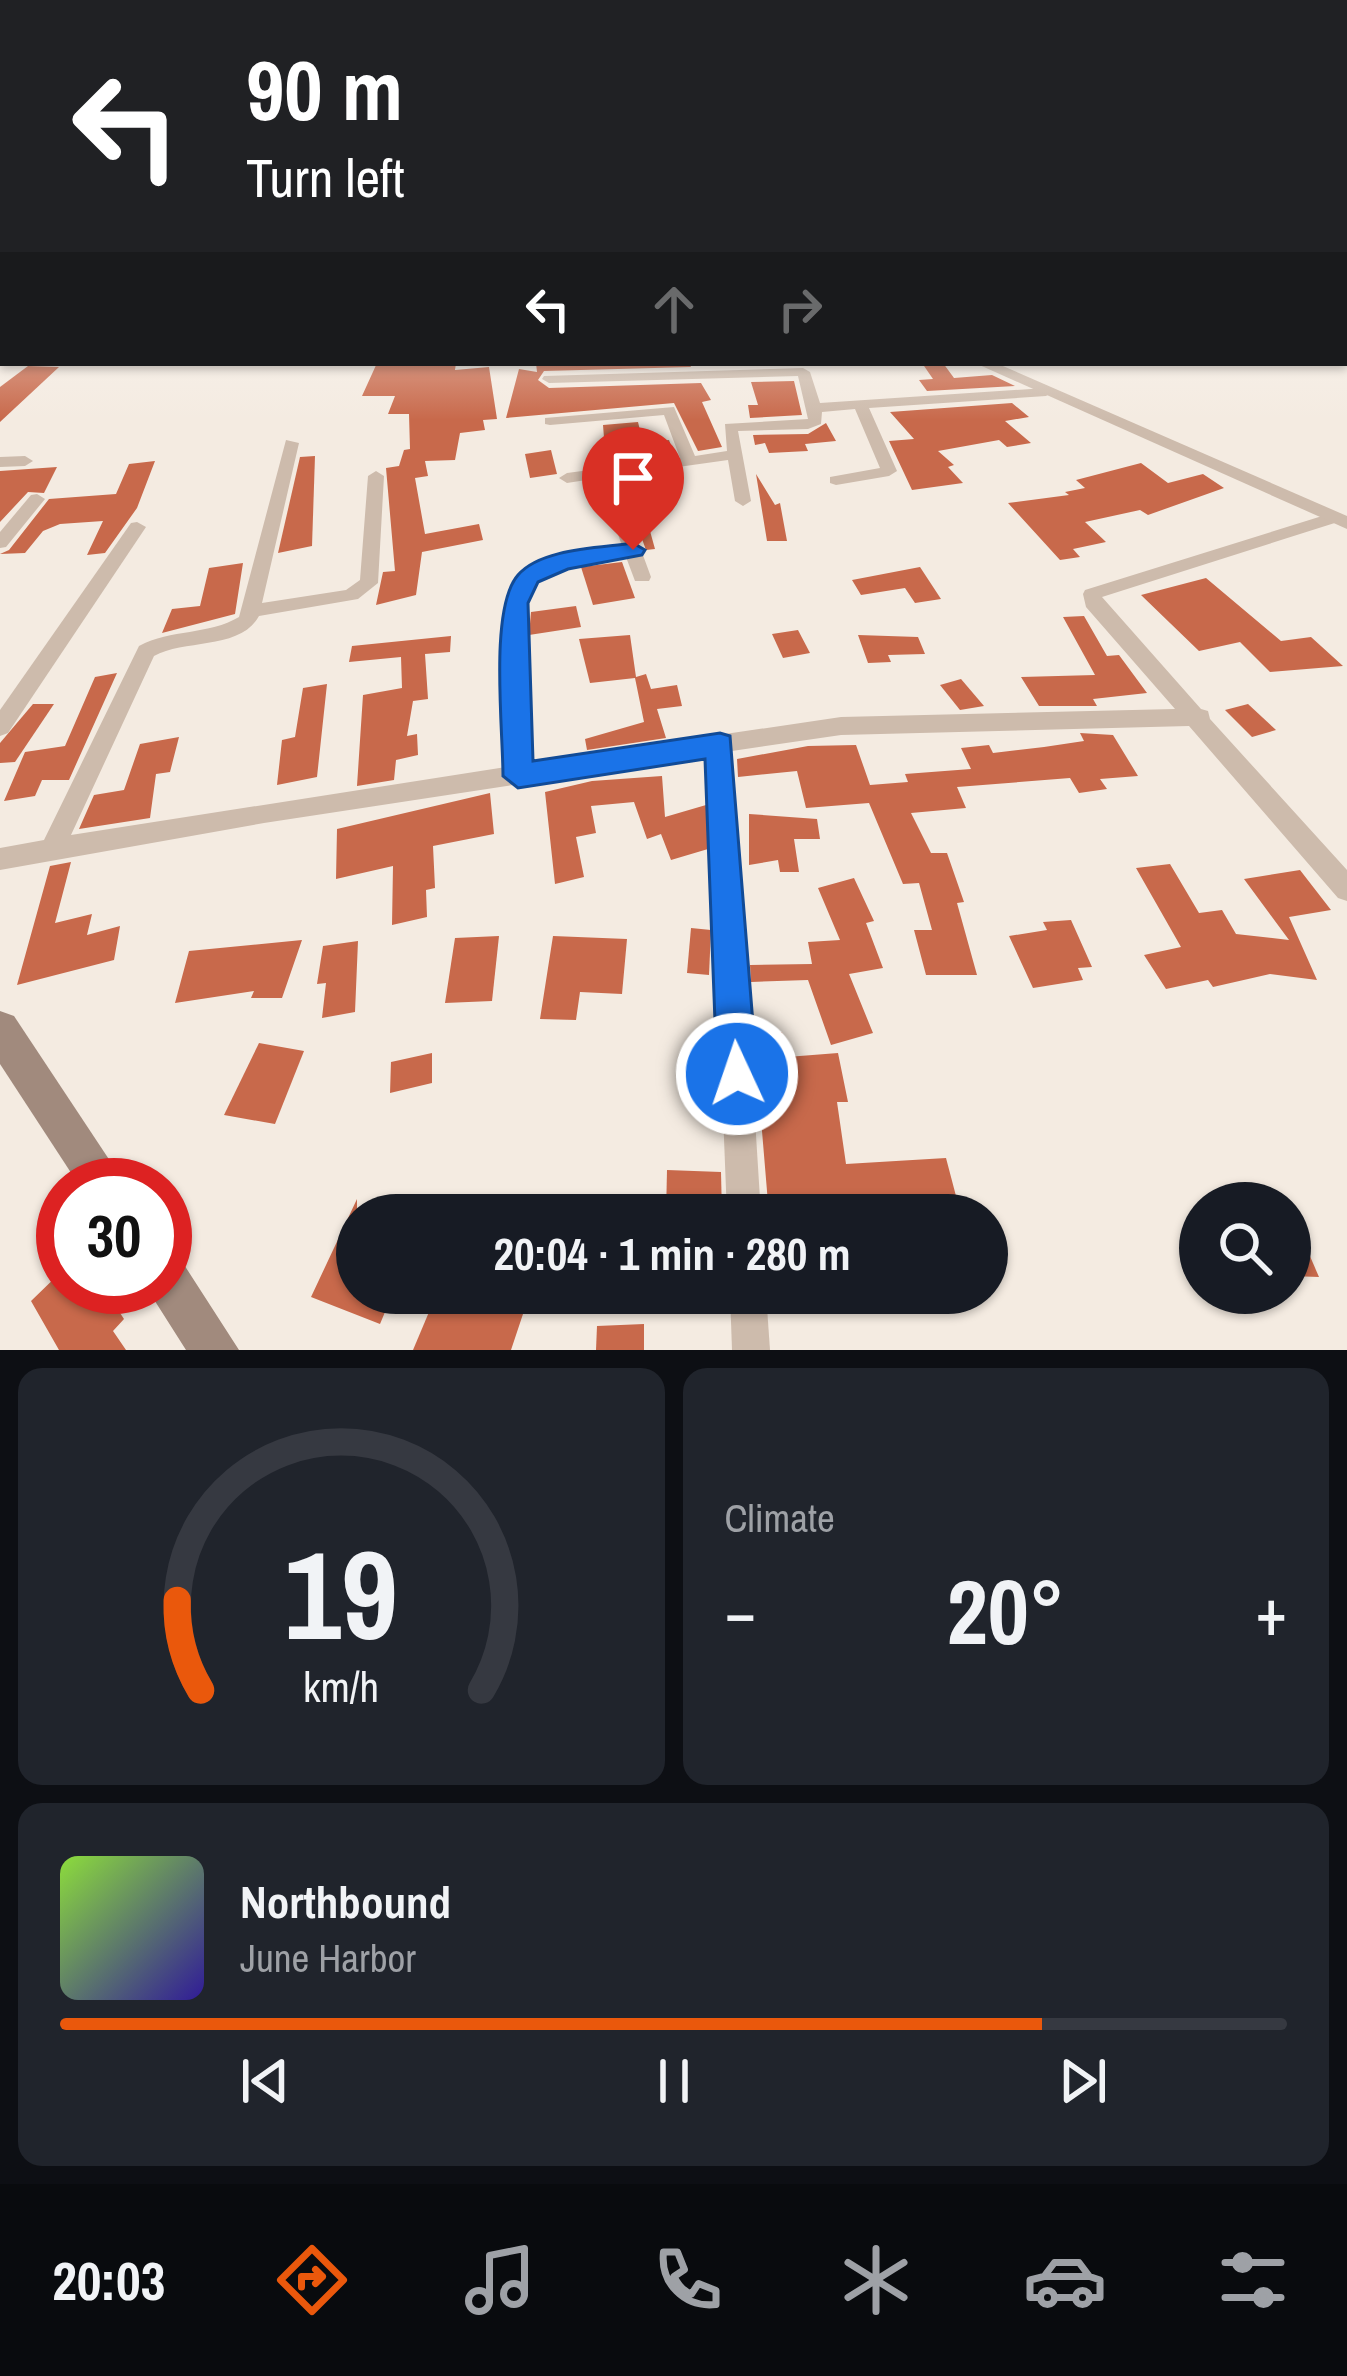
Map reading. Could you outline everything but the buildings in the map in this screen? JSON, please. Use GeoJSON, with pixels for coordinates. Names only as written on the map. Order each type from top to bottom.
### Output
{"type":"FeatureCollection","features":[{"type":"Feature","properties":{"kind":"main road"},"geometry":{"type":"LineString","coordinates":[[0,1030],[86,1158]]}},
{"type":"Feature","properties":{"kind":"main road"},"geometry":{"type":"LineString","coordinates":[[190,1314],[214,1350]]}},
{"type":"Feature","properties":{"kind":"street"},"geometry":{"type":"LineString","coordinates":[[990,366],[1341,520]]}},
{"type":"Feature","properties":{"kind":"street"},"geometry":{"type":"LineString","coordinates":[[549,379],[803,372],[816,421],[730,427],[743,501]]}},
{"type":"Feature","properties":{"kind":"street"},"geometry":{"type":"LineString","coordinates":[[814,408],[1046,392]]}},
{"type":"Feature","properties":{"kind":"street"},"geometry":{"type":"LineString","coordinates":[[836,480],[889,471],[860,404]]}},
{"type":"Feature","properties":{"kind":"street"},"geometry":{"type":"LineString","coordinates":[[550,422],[670,410],[689,460]]}},
{"type":"Feature","properties":{"kind":"street"},"geometry":{"type":"LineString","coordinates":[[52,850],[146,651],[170,638],[235,628],[250,611],[291,443]]}},
{"type":"Feature","properties":{"kind":"street"},"geometry":{"type":"LineString","coordinates":[[567,478],[734,455]]}},
{"type":"Feature","properties":{"kind":"street"},"geometry":{"type":"LineString","coordinates":[[0,462],[25,461]]}},
{"type":"Feature","properties":{"kind":"street"},"geometry":{"type":"LineString","coordinates":[[605,473],[643,577]]}},
{"type":"Feature","properties":{"kind":"street"},"geometry":{"type":"LineString","coordinates":[[250,611],[351,595],[370,584],[376,476]]}},
{"type":"Feature","properties":{"kind":"street"},"geometry":{"type":"LineString","coordinates":[[0,542],[37,499]]}},
{"type":"Feature","properties":{"kind":"street"},"geometry":{"type":"LineString","coordinates":[[1341,520],[1093,594],[1093,602],[1200,717],[1347,889]]}},
{"type":"Feature","properties":{"kind":"street"},"geometry":{"type":"LineString","coordinates":[[0,727],[136,527]]}},
{"type":"Feature","properties":{"kind":"street"},"geometry":{"type":"LineString","coordinates":[[518,776],[515,603],[529,577],[562,562],[633,550]]}},
{"type":"Feature","properties":{"kind":"street"},"geometry":{"type":"LineString","coordinates":[[0,860],[841,726],[1200,717]]}},
{"type":"Feature","properties":{"kind":"street"},"geometry":{"type":"LineString","coordinates":[[720,745],[743,1194]]}},
{"type":"Feature","properties":{"kind":"street"},"geometry":{"type":"LineString","coordinates":[[749,1314],[751,1350]]}},
{"type":"Feature","properties":{"kind":"route"},"geometry":{"type":"LineString","coordinates":[[633,550],[562,562],[529,577],[515,603],[518,776],[720,745],[737,1074]]}}]}
